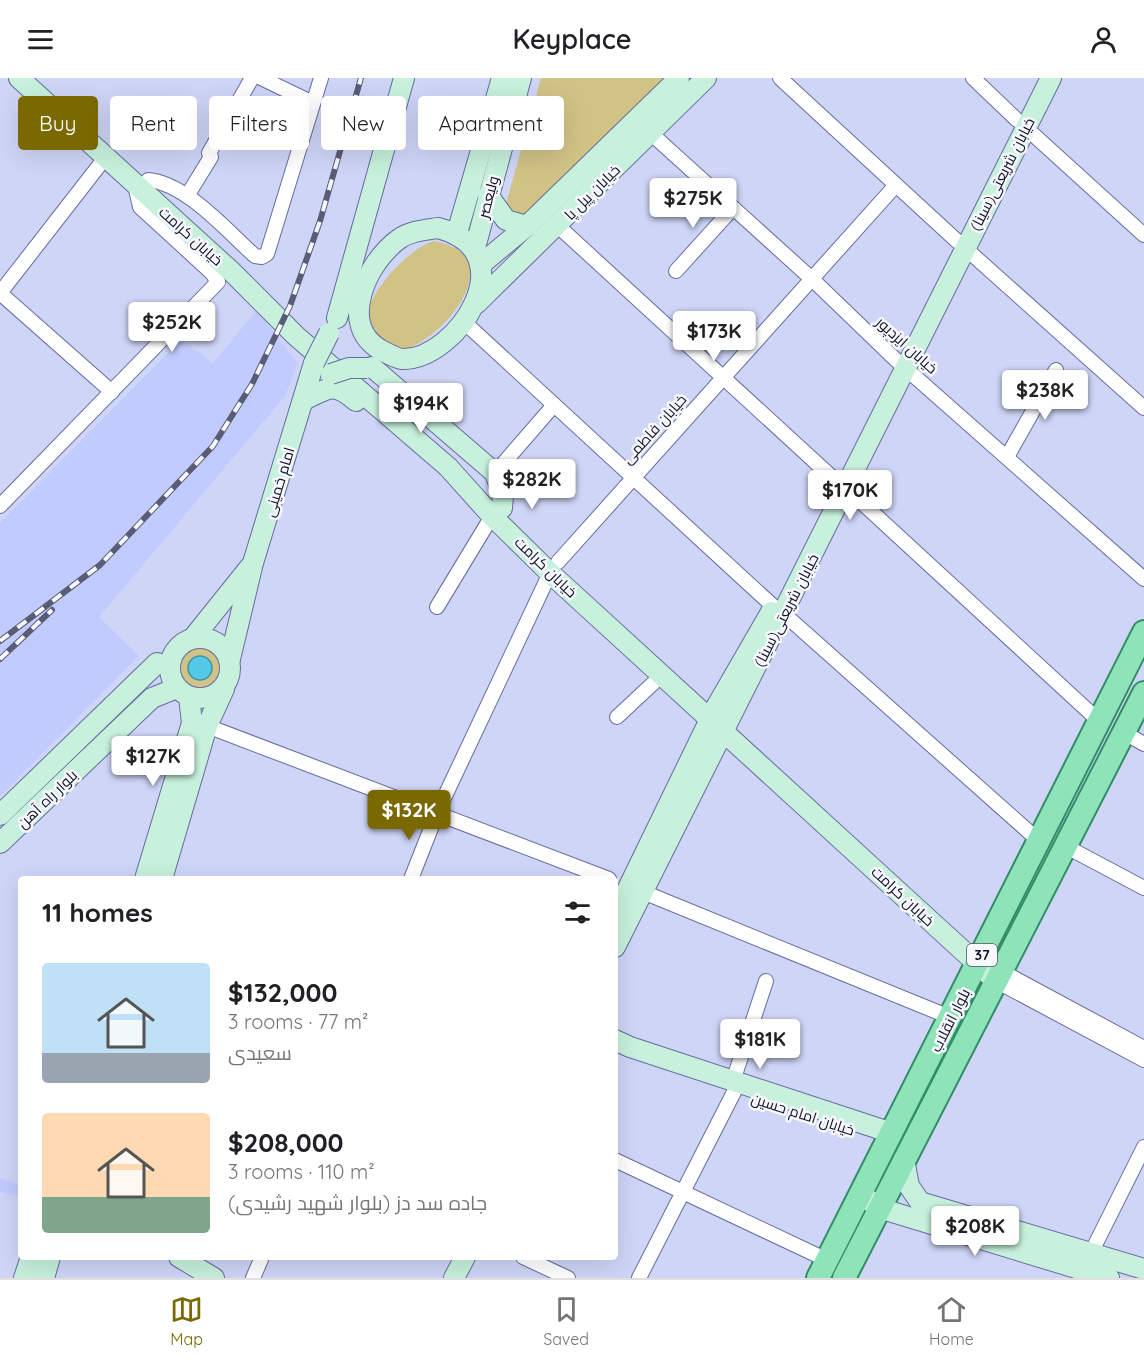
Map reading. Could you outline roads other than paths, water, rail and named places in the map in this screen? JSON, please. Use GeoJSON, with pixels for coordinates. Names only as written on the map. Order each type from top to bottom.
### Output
{"type":"FeatureCollection","features":[{"type":"Feature","properties":{"kind":"main road","name":"خیابان کرامت"},"geometry":{"type":"LineString","coordinates":[[19,78],[105,158],[142,182]]}},
{"type":"Feature","properties":{"kind":"main road","name":"خیابان کرامت"},"geometry":{"type":"LineString","coordinates":[[35,78],[142,182],[303,327],[458,459],[497,512],[662,675],[720,720]]}},
{"type":"Feature","properties":{"kind":"main road","name":"امام خمینی"},"geometry":{"type":"LineString","coordinates":[[230,658],[253,563],[314,363],[333,325],[404,78]]}},
{"type":"Feature","properties":{"kind":"main road","name":"ولیعصر"},"geometry":{"type":"LineString","coordinates":[[457,233],[502,78]]}},
{"type":"Feature","properties":{"kind":"main road","name":"ولیعصر"},"geometry":{"type":"LineString","coordinates":[[477,256],[488,195],[521,78]]}},
{"type":"Feature","properties":{"kind":"main road","name":"خیابان پیل پا"},"geometry":{"type":"LineString","coordinates":[[477,303],[558,226],[644,126],[679,78]]}},
{"type":"Feature","properties":{"kind":"main road","name":"خیابان پیل پا"},"geometry":{"type":"LineString","coordinates":[[477,256],[527,226],[644,126],[706,78]]}},
{"type":"Feature","properties":{"kind":"main road","name":"خیابان شریعتی(سینا)"},"geometry":{"type":"LineString","coordinates":[[618,909],[779,611],[1021,123],[1038,78]]}},
{"type":"Feature","properties":{"kind":"main road","name":"خیابان شریعتی(سینا)"},"geometry":{"type":"LineString","coordinates":[[1021,123],[1051,78]]}},
{"type":"Feature","properties":{"kind":"main road"},"geometry":{"type":"LineString","coordinates":[[488,195],[506,220],[527,226]]}},
{"type":"Feature","properties":{"kind":"main road"},"geometry":{"type":"LineString","coordinates":[[304,400],[316,382],[331,374],[349,368],[369,368],[422,355],[463,321],[477,303],[481,287],[477,256],[457,233],[438,228],[400,238],[374,266],[362,291],[358,314],[362,331],[373,345],[401,359]]}},
{"type":"Feature","properties":{"kind":"main road"},"geometry":{"type":"LineString","coordinates":[[333,325],[358,314]]}},
{"type":"Feature","properties":{"kind":"main road"},"geometry":{"type":"LineString","coordinates":[[304,400],[328,388],[339,388],[466,497],[497,512],[502,495],[495,473],[369,368]]}},
{"type":"Feature","properties":{"kind":"main road","name":"امام خمینی"},"geometry":{"type":"LineString","coordinates":[[193,638],[253,563]]}},
{"type":"Feature","properties":{"kind":"main road","name":"خیابان کرامت"},"geometry":{"type":"LineString","coordinates":[[554,568],[998,976]]}},
{"type":"Feature","properties":{"kind":"main road","name":"بلوار انقلاب"},"geometry":{"type":"LineString","coordinates":[[823,1269],[1144,632]]}},
{"type":"Feature","properties":{"kind":"main road"},"geometry":{"type":"LineString","coordinates":[[146,876],[192,723],[183,692],[171,677],[170,664],[182,643],[193,638],[204,638],[215,641],[224,648],[230,658],[231,670],[207,726],[163,876]]}},
{"type":"Feature","properties":{"kind":"main road","name":"بلوار راه آهن"},"geometry":{"type":"LineString","coordinates":[[7,808],[157,663]]}},
{"type":"Feature","properties":{"kind":"main road"},"geometry":{"type":"LineString","coordinates":[[183,692],[202,699],[216,695],[224,688]]}},
{"type":"Feature","properties":{"kind":"main road","name":"بلوار راه آهن"},"geometry":{"type":"LineString","coordinates":[[0,843],[152,698],[183,692]]}},
{"type":"Feature","properties":{"kind":"main road","name":"بلوار انقلاب"},"geometry":{"type":"LineString","coordinates":[[844,1278],[1144,693]]}},
{"type":"Feature","properties":{"kind":"main road"},"geometry":{"type":"LineString","coordinates":[[7,808],[27,817]]}},
{"type":"Feature","properties":{"kind":"main road","name":"خیابان شریعتی(سینا)"},"geometry":{"type":"LineString","coordinates":[[618,934],[629,887]]}},
{"type":"Feature","properties":{"kind":"main road","name":"خیابان امام حسین"},"geometry":{"type":"LineString","coordinates":[[618,1041],[734,1086],[890,1137]]}},
{"type":"Feature","properties":{"kind":"main road","name":"خیابان امام حسین"},"geometry":{"type":"LineString","coordinates":[[618,1056],[734,1086]]}},
{"type":"Feature","properties":{"kind":"main road"},"geometry":{"type":"LineString","coordinates":[[904,1159],[909,1186],[920,1202],[1109,1278]]}},
{"type":"Feature","properties":{"kind":"main road"},"geometry":{"type":"LineString","coordinates":[[861,1194],[879,1208],[1084,1267],[1144,1269]]}},
{"type":"Feature","properties":{"kind":"main road"},"geometry":{"type":"LineString","coordinates":[[24,1278],[30,1260]]}},
{"type":"Feature","properties":{"kind":"main road"},"geometry":{"type":"LineString","coordinates":[[44,1278],[49,1260]]}},
{"type":"Feature","properties":{"kind":"main road"},"geometry":{"type":"LineString","coordinates":[[185,1260],[205,1271],[232,1278]]}},
{"type":"Feature","properties":{"kind":"main road"},"geometry":{"type":"LineString","coordinates":[[441,1278],[450,1260]]}},
{"type":"Feature","properties":{"kind":"main road"},"geometry":{"type":"LineString","coordinates":[[454,1278],[463,1260]]}},
{"type":"Feature","properties":{"kind":"street"},"geometry":{"type":"LineString","coordinates":[[187,196],[252,78]]}},
{"type":"Feature","properties":{"kind":"street"},"geometry":{"type":"LineString","coordinates":[[262,78],[313,103]]}},
{"type":"Feature","properties":{"kind":"street"},"geometry":{"type":"LineString","coordinates":[[0,506],[218,282],[212,273],[140,207],[142,182],[162,181],[187,196],[255,256],[262,257],[267,254],[321,78]]}},
{"type":"Feature","properties":{"kind":"street"},"geometry":{"type":"LineString","coordinates":[[780,78],[1144,408]]}},
{"type":"Feature","properties":{"kind":"street"},"geometry":{"type":"LineString","coordinates":[[974,78],[1144,235]]}},
{"type":"Feature","properties":{"kind":"street","name":"خیابان ایزدپور"},"geometry":{"type":"LineString","coordinates":[[644,126],[813,280],[900,363],[1144,579]]}},
{"type":"Feature","properties":{"kind":"street"},"geometry":{"type":"LineString","coordinates":[[105,158],[0,293],[112,392]]}},
{"type":"Feature","properties":{"kind":"street","name":"خیابان فاطمی"},"geometry":{"type":"LineString","coordinates":[[412,876],[437,813],[554,568],[632,477],[813,280],[896,185]]}},
{"type":"Feature","properties":{"kind":"street"},"geometry":{"type":"LineString","coordinates":[[676,271],[733,208]]}},
{"type":"Feature","properties":{"kind":"street"},"geometry":{"type":"LineString","coordinates":[[558,226],[1098,720]]}},
{"type":"Feature","properties":{"kind":"street"},"geometry":{"type":"LineString","coordinates":[[463,321],[779,611],[1038,840]]}},
{"type":"Feature","properties":{"kind":"street"},"geometry":{"type":"LineString","coordinates":[[1007,457],[1056,370]]}},
{"type":"Feature","properties":{"kind":"street"},"geometry":{"type":"LineString","coordinates":[[495,473],[554,405]]}},
{"type":"Feature","properties":{"kind":"street"},"geometry":{"type":"LineString","coordinates":[[437,607],[497,512]]}},
{"type":"Feature","properties":{"kind":"street"},"geometry":{"type":"LineString","coordinates":[[617,717],[662,675]]}},
{"type":"Feature","properties":{"kind":"street"},"geometry":{"type":"LineString","coordinates":[[207,726],[601,876]]}},
{"type":"Feature","properties":{"kind":"street"},"geometry":{"type":"LineString","coordinates":[[1123,732],[1144,744]]}},
{"type":"Feature","properties":{"kind":"street"},"geometry":{"type":"LineString","coordinates":[[1065,846],[1144,888]]}},
{"type":"Feature","properties":{"kind":"street"},"geometry":{"type":"LineString","coordinates":[[629,887],[951,1018]]}},
{"type":"Feature","properties":{"kind":"street"},"geometry":{"type":"LineString","coordinates":[[998,976],[1144,1048]]}},
{"type":"Feature","properties":{"kind":"street"},"geometry":{"type":"LineString","coordinates":[[998,976],[1144,1060]]}},
{"type":"Feature","properties":{"kind":"street"},"geometry":{"type":"LineString","coordinates":[[639,1278],[734,1086],[766,981]]}},
{"type":"Feature","properties":{"kind":"street"},"geometry":{"type":"LineString","coordinates":[[1084,1267],[1144,1147]]}},
{"type":"Feature","properties":{"kind":"street"},"geometry":{"type":"LineString","coordinates":[[618,1161],[683,1191],[823,1269]]}},
{"type":"Feature","properties":{"kind":"street"},"geometry":{"type":"LineString","coordinates":[[253,1278],[261,1260]]}},
{"type":"Feature","properties":{"kind":"street"},"geometry":{"type":"LineString","coordinates":[[529,1260],[568,1278]]}},
{"type":"Feature","properties":{"kind":"railway"},"geometry":{"type":"LineString","coordinates":[[0,641],[100,565],[213,446],[252,384],[290,306],[320,221],[361,78]]}},
{"type":"Feature","properties":{"kind":"railway"},"geometry":{"type":"LineString","coordinates":[[0,659],[52,610]]}}]}
